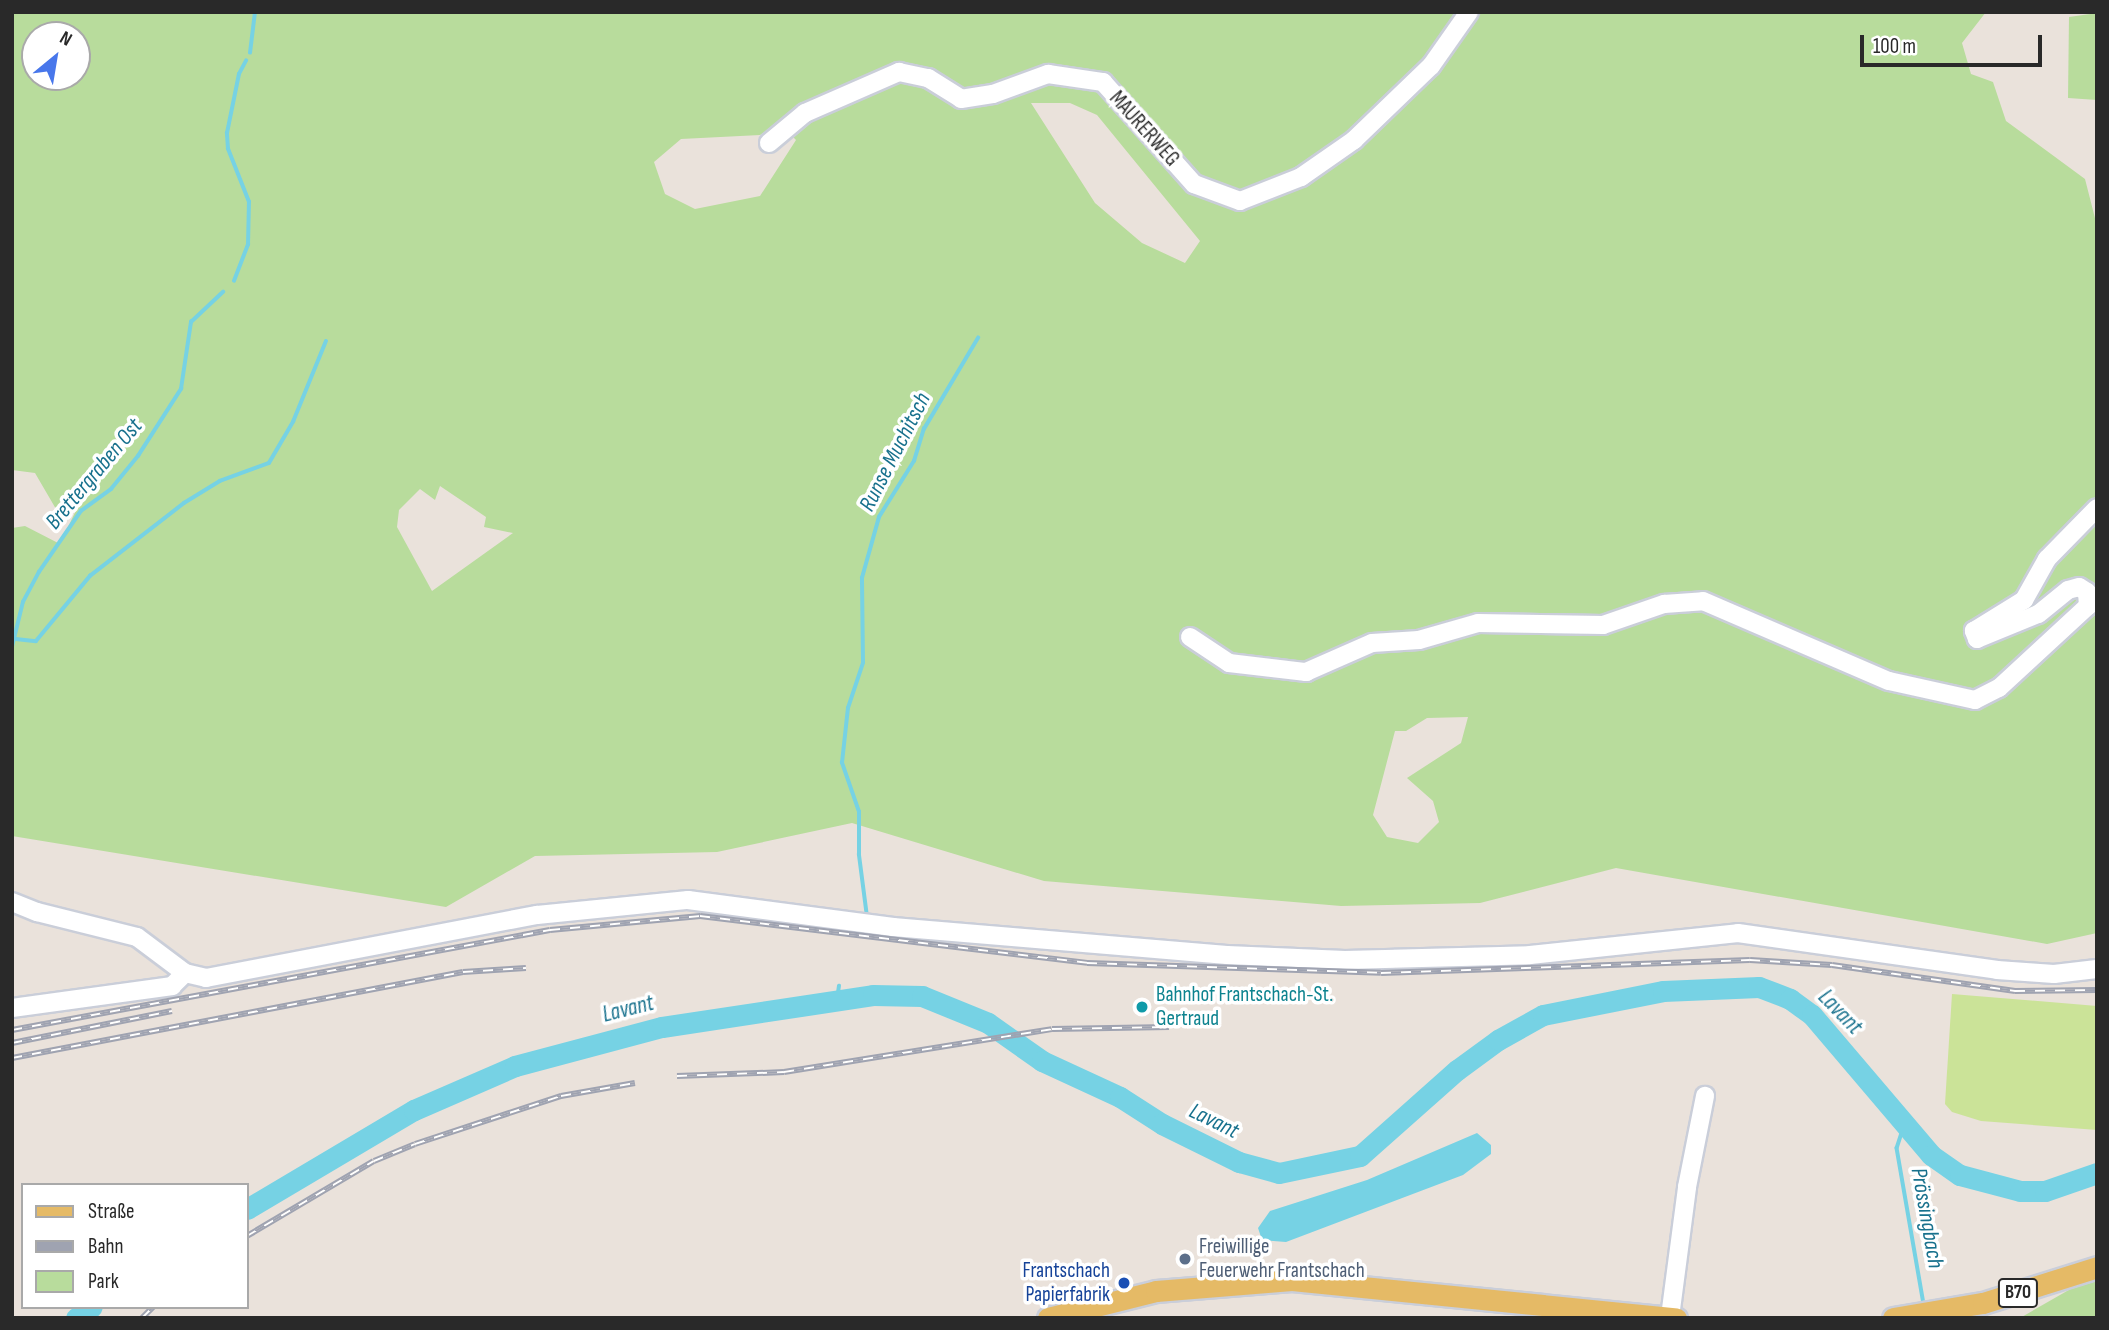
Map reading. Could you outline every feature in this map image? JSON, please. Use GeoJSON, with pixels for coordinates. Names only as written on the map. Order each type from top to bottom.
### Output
{"type":"FeatureCollection","features":[{"type":"Feature","properties":{"kind":"main road","name":"B70"},"geometry":{"type":"LineString","coordinates":[[1912,1316],[2035,1289],[2097,1267]]}},
{"type":"Feature","properties":{"kind":"main road"},"geometry":{"type":"LineString","coordinates":[[1048,1318],[1156,1291],[1292,1280],[1676,1318]]}},
{"type":"Feature","properties":{"kind":"street","name":"MAURERWEG"},"geometry":{"type":"LineString","coordinates":[[769,143],[804,113],[899,72],[928,78],[961,99],[993,94],[1048,74],[1103,82],[1194,184],[1240,201],[1301,177],[1354,140],[1430,66],[1469,12]]}},
{"type":"Feature","properties":{"kind":"street"},"geometry":{"type":"LineString","coordinates":[[1190,637],[1229,663],[1306,672],[1371,642],[1419,640],[1478,623],[1602,625],[1664,604],[1703,601],[1889,681],[1975,701],[1999,688],[2088,606],[2087,592],[2079,587],[2068,590],[2038,614],[1977,639],[1974,631],[2024,600],[2047,559],[2097,508]]}},
{"type":"Feature","properties":{"kind":"street"},"geometry":{"type":"LineString","coordinates":[[12,902],[137,937],[185,973],[206,978],[537,915],[688,900],[893,927],[1227,955],[1345,960],[1530,955],[1738,933],[1997,970],[2054,974],[2097,969]]}},
{"type":"Feature","properties":{"kind":"street"},"geometry":{"type":"LineString","coordinates":[[12,1008],[172,986],[185,973]]}},
{"type":"Feature","properties":{"kind":"street"},"geometry":{"type":"LineString","coordinates":[[1670,1317],[1687,1187],[1705,1096]]}},
{"type":"Feature","properties":{"kind":"green space"},"geometry":{"type":"Polygon","coordinates":[[[12,12],[1986,12],[1962,43],[1971,74],[1993,82],[2006,121],[2085,179],[2097,226],[2097,933],[2047,944],[1616,868],[1480,903],[1341,906],[1044,881],[852,823],[717,852],[535,856],[446,907],[12,836],[12,528],[25,526],[60,544],[79,504],[56,509],[35,473],[12,470],[12,12]],[[1031,103],[1095,203],[1142,243],[1185,263],[1200,241],[1097,115],[1070,103],[1031,103]],[[780,124],[760,135],[681,139],[654,162],[665,194],[695,209],[760,196],[796,140],[780,124]],[[440,486],[435,500],[420,489],[399,510],[397,527],[432,591],[513,533],[484,527],[486,517],[440,486]],[[1468,717],[1427,718],[1406,731],[1395,731],[1373,815],[1387,837],[1418,843],[1439,822],[1433,801],[1407,778],[1461,743],[1468,717]]]}},
{"type":"Feature","properties":{"kind":"green space"},"geometry":{"type":"Polygon","coordinates":[[[2097,13],[2097,100],[2068,98],[2069,17],[2097,13]]]}},
{"type":"Feature","properties":{"kind":"green space"},"geometry":{"type":"Polygon","coordinates":[[[1952,994],[2097,1006],[2097,1130],[1981,1121],[1952,1112],[1945,1104],[1952,994]]]}},
{"type":"Feature","properties":{"kind":"green space"},"geometry":{"type":"Polygon","coordinates":[[[2097,1278],[2097,1318],[2020,1318],[2088,1279],[2097,1278]]]}},
{"type":"Feature","properties":{"kind":"water"},"geometry":{"type":"Polygon","coordinates":[[[1477,1133],[1491,1145],[1491,1154],[1463,1175],[1286,1242],[1262,1240],[1258,1228],[1270,1211],[1367,1180],[1477,1133]]]}},
{"type":"Feature","properties":{"kind":"waterway","name":"Brettergraben Ost"},"geometry":{"type":"LineString","coordinates":[[250,53],[255,12]]}},
{"type":"Feature","properties":{"kind":"waterway","name":"Brettergraben Ost"},"geometry":{"type":"LineString","coordinates":[[234,281],[248,245],[249,202],[228,149],[227,133],[239,74],[246,61]]}},
{"type":"Feature","properties":{"kind":"waterway","name":"Brettergraben Ost"},"geometry":{"type":"LineString","coordinates":[[12,647],[23,602],[39,572],[81,511],[111,489],[138,456],[181,389],[191,322],[223,292]]}},
{"type":"Feature","properties":{"kind":"waterway","name":"Runse Muchitsch"},"geometry":{"type":"LineString","coordinates":[[867,917],[859,855],[859,812],[842,763],[848,708],[863,663],[862,578],[879,517],[914,461],[924,429],[978,338]]}},
{"type":"Feature","properties":{"kind":"waterway"},"geometry":{"type":"LineString","coordinates":[[16,639],[36,641],[90,576],[184,503],[220,481],[269,463],[293,422],[326,341]]}},
{"type":"Feature","properties":{"kind":"waterway","name":"Runse Muchitsch"},"geometry":{"type":"LineString","coordinates":[[837,1000],[839,986]]}},
{"type":"Feature","properties":{"kind":"waterway","name":"Lavant"},"geometry":{"type":"LineString","coordinates":[[248,1208],[414,1110],[515,1066],[662,1027],[873,995],[922,996],[988,1023],[1042,1061],[1120,1097],[1162,1124],[1239,1162],[1279,1173],[1360,1156],[1457,1070],[1498,1040],[1543,1015],[1663,991],[1759,987],[1790,999],[1812,1015],[1931,1155],[1960,1175],[2020,1191],[2045,1191],[2097,1173]]}},
{"type":"Feature","properties":{"kind":"waterway","name":"Prössingbach"},"geometry":{"type":"LineString","coordinates":[[1905,1124],[1897,1148],[1924,1305]]}},
{"type":"Feature","properties":{"kind":"waterway","name":"Lavant"},"geometry":{"type":"LineString","coordinates":[[76,1318],[89,1309]]}},
{"type":"Feature","properties":{"kind":"railway"},"geometry":{"type":"LineString","coordinates":[[12,1030],[550,930],[700,916],[1087,963],[1381,973],[1750,960],[1832,965],[2015,991],[2097,990]]}},
{"type":"Feature","properties":{"kind":"railway"},"geometry":{"type":"LineString","coordinates":[[12,1058],[463,972],[526,968]]}},
{"type":"Feature","properties":{"kind":"railway"},"geometry":{"type":"LineString","coordinates":[[12,1043],[172,1011]]}},
{"type":"Feature","properties":{"kind":"railway"},"geometry":{"type":"LineString","coordinates":[[677,1076],[784,1072],[1052,1029],[1169,1027]]}},
{"type":"Feature","properties":{"kind":"railway"},"geometry":{"type":"LineString","coordinates":[[248,1235],[374,1161],[415,1144],[561,1096],[635,1083]]}},
{"type":"Feature","properties":{"kind":"railway"},"geometry":{"type":"LineString","coordinates":[[142,1318],[151,1309]]}},
{"type":"Feature","properties":{"kind":"place","name":"Bahnhof Frantschach-St. Gertraud"},"geometry":{"type":"Point","coordinates":[1142,1007]}},
{"type":"Feature","properties":{"kind":"place","name":"Freiwillige Feuerwehr Frantschach"},"geometry":{"type":"Point","coordinates":[1185,1259]}},
{"type":"Feature","properties":{"kind":"place","name":"Frantschach Papierfabrik"},"geometry":{"type":"Point","coordinates":[1124,1283]}}]}
